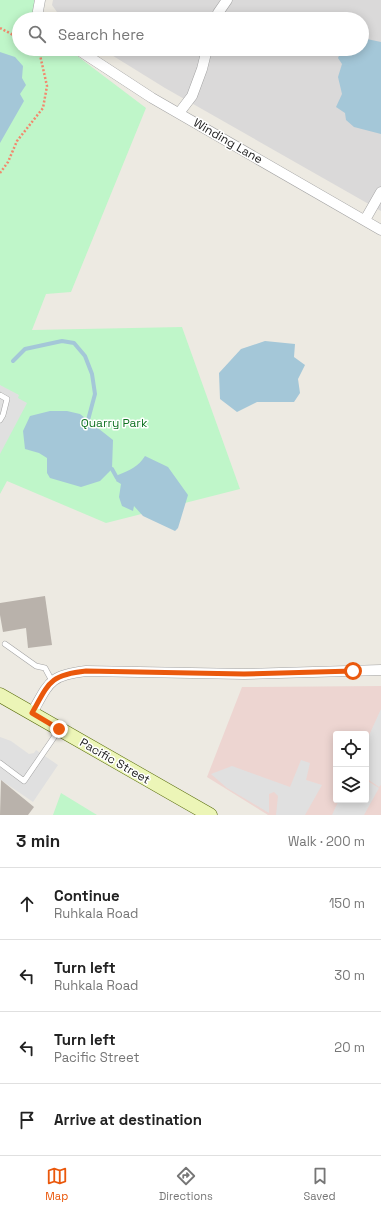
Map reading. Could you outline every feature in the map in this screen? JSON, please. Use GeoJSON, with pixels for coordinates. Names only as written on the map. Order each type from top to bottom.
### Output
{"type":"FeatureCollection","features":[{"type":"Feature","properties":{"kind":"main road","name":"Pacific Street"},"geometry":{"type":"LineString","coordinates":[[0,695],[210,815]]}},
{"type":"Feature","properties":{"kind":"street"},"geometry":{"type":"LineString","coordinates":[[38,12],[40,0]]}},
{"type":"Feature","properties":{"kind":"street"},"geometry":{"type":"LineString","coordinates":[[219,12],[227,0]]}},
{"type":"Feature","properties":{"kind":"street","name":"Winding Lane"},"geometry":{"type":"LineString","coordinates":[[87,56],[179,113],[381,230]]}},
{"type":"Feature","properties":{"kind":"street"},"geometry":{"type":"LineString","coordinates":[[179,113],[192,96],[205,56]]}},
{"type":"Feature","properties":{"kind":"street"},"geometry":{"type":"LineString","coordinates":[[365,220],[381,192]]}},
{"type":"Feature","properties":{"kind":"street"},"geometry":{"type":"LineString","coordinates":[[32,713],[52,681],[72,672],[244,674],[381,670]]}},
{"type":"Feature","properties":{"kind":"lane"},"geometry":{"type":"LineString","coordinates":[[0,395],[6,399],[3,415],[0,420]]}},
{"type":"Feature","properties":{"kind":"lane"},"geometry":{"type":"LineString","coordinates":[[5,644],[36,666],[45,668],[52,681]]}},
{"type":"Feature","properties":{"kind":"lane"},"geometry":{"type":"LineString","coordinates":[[0,763],[24,781],[59,729]]}},
{"type":"Feature","properties":{"kind":"path"},"geometry":{"type":"LineString","coordinates":[[0,28],[12,34]]}},
{"type":"Feature","properties":{"kind":"path"},"geometry":{"type":"LineString","coordinates":[[0,173],[8,162],[17,141],[43,108],[47,86],[40,56]]}},
{"type":"Feature","properties":{"kind":"shaded area"},"geometry":{"type":"Polygon","coordinates":[[[53,0],[381,0],[381,211],[165,88],[113,56],[369,56],[369,12],[57,12],[52,5],[53,0]]]}},
{"type":"Feature","properties":{"kind":"shaded area"},"geometry":{"type":"Polygon","coordinates":[[[0,385],[19,395],[18,398],[27,403],[0,454],[0,385]]]}},
{"type":"Feature","properties":{"kind":"shaded area"},"geometry":{"type":"Polygon","coordinates":[[[381,686],[381,815],[268,815],[207,777],[242,687],[381,686]]]}},
{"type":"Feature","properties":{"kind":"shaded area"},"geometry":{"type":"Polygon","coordinates":[[[381,709],[381,785],[379,787],[369,780],[369,735],[381,709]]]}},
{"type":"Feature","properties":{"kind":"shaded area"},"geometry":{"type":"Polygon","coordinates":[[[0,737],[11,741],[29,754],[34,753],[36,750],[58,765],[33,802],[1,780],[0,781],[0,737]]]}},
{"type":"Feature","properties":{"kind":"shaded area"},"geometry":{"type":"Polygon","coordinates":[[[301,760],[310,763],[306,780],[322,785],[305,815],[276,815],[278,796],[274,792],[269,794],[269,813],[227,788],[211,774],[232,766],[290,787],[301,760]]]}},
{"type":"Feature","properties":{"kind":"shaded area"},"geometry":{"type":"Polygon","coordinates":[[[369,782],[379,788],[364,815],[332,815],[338,803],[369,803],[369,782]]]}},
{"type":"Feature","properties":{"kind":"green space","name":"Quarry Park"},"geometry":{"type":"Polygon","coordinates":[[[0,0],[34,0],[36,12],[12,12],[12,56],[77,56],[146,108],[71,292],[46,294],[32,330],[182,327],[240,489],[106,523],[7,481],[0,494],[0,0]]]}},
{"type":"Feature","properties":{"kind":"green space"},"geometry":{"type":"Polygon","coordinates":[[[61,793],[97,815],[53,815],[61,793]]]}},
{"type":"Feature","properties":{"kind":"water"},"geometry":{"type":"Polygon","coordinates":[[[369,39],[381,42],[381,134],[354,127],[346,120],[345,113],[336,107],[342,94],[338,77],[342,64],[338,58],[339,56],[369,56],[369,39]]]}},
{"type":"Feature","properties":{"kind":"water"},"geometry":{"type":"Polygon","coordinates":[[[0,52],[15,57],[23,66],[22,78],[26,85],[20,94],[24,101],[0,143],[0,52]]]}},
{"type":"Feature","properties":{"kind":"water"},"geometry":{"type":"Polygon","coordinates":[[[265,341],[295,344],[294,357],[305,365],[298,379],[300,393],[294,402],[257,402],[237,412],[220,399],[219,373],[241,349],[265,341]]]}},
{"type":"Feature","properties":{"kind":"water"},"geometry":{"type":"Polygon","coordinates":[[[50,411],[67,411],[80,414],[113,440],[112,469],[100,481],[81,487],[50,478],[47,473],[47,458],[39,453],[25,449],[23,431],[30,416],[50,411]]]}},
{"type":"Feature","properties":{"kind":"water"},"geometry":{"type":"Polygon","coordinates":[[[145,456],[168,467],[188,495],[178,528],[175,531],[143,516],[134,506],[133,511],[122,506],[119,497],[121,484],[116,481],[118,475],[137,466],[145,456]]]}},
{"type":"Feature","properties":{"kind":"building"},"geometry":{"type":"Polygon","coordinates":[[[45,596],[52,645],[28,648],[26,628],[3,632],[0,615],[0,603],[45,596]]]}},
{"type":"Feature","properties":{"kind":"building"},"geometry":{"type":"Polygon","coordinates":[[[1,780],[34,807],[28,815],[0,815],[1,780]]]}},
{"type":"Feature","properties":{"kind":"waterway"},"geometry":{"type":"LineString","coordinates":[[13,361],[25,349],[62,341],[74,343],[85,356],[92,374],[95,394],[88,420]]}},
{"type":"Feature","properties":{"kind":"waterway"},"geometry":{"type":"LineString","coordinates":[[112,469],[117,478]]}},
{"type":"Feature","properties":{"kind":"route"},"geometry":{"type":"LineString","coordinates":[[59,729],[32,713],[50,683],[56,678],[72,672],[244,674],[353,671]]}}]}
